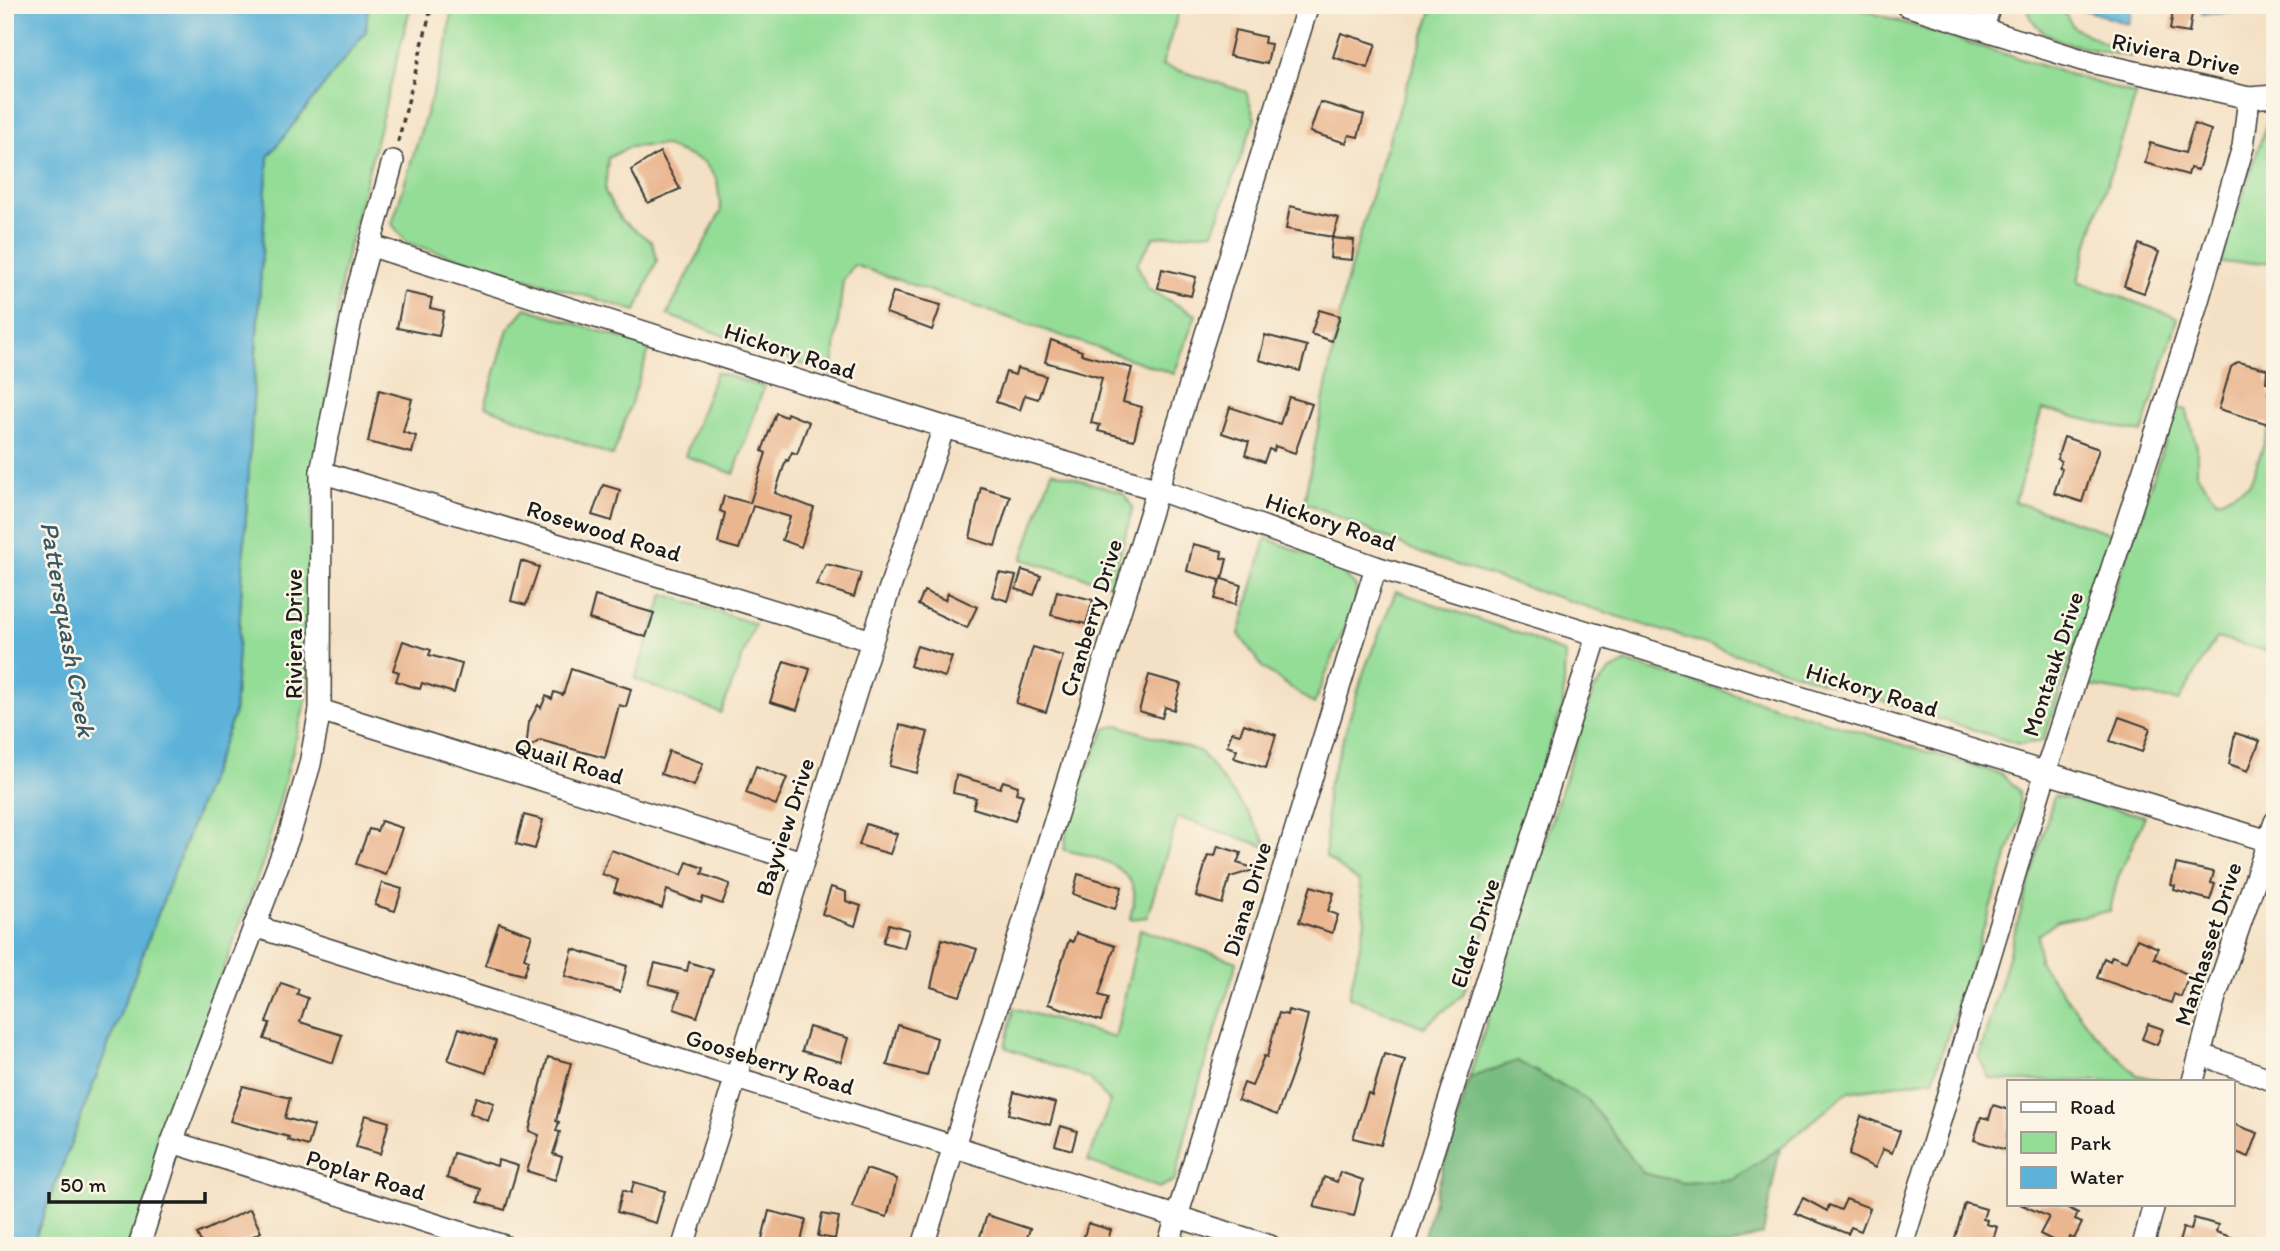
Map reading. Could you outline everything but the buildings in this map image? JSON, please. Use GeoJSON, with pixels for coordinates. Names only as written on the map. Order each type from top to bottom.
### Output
{"type":"FeatureCollection","features":[{"type":"Feature","properties":{"kind":"street","name":"Cranberry Drive"},"geometry":{"type":"LineString","coordinates":[[923,1246],[1308,5]]}},
{"type":"Feature","properties":{"kind":"street","name":"Riviera Drive"},"geometry":{"type":"LineString","coordinates":[[1906,5],[2082,60],[2249,97],[2275,96]]}},
{"type":"Feature","properties":{"kind":"street"},"geometry":{"type":"LineString","coordinates":[[1983,29],[1990,5]]}},
{"type":"Feature","properties":{"kind":"street","name":"Montauk Drive"},"geometry":{"type":"LineString","coordinates":[[1902,1246],[2046,771],[2189,331],[2243,147],[2249,97]]}},
{"type":"Feature","properties":{"kind":"street","name":"Riviera Drive"},"geometry":{"type":"LineString","coordinates":[[139,1246],[172,1142],[289,836],[310,764],[320,710],[321,472],[356,295],[372,246],[393,161]]}},
{"type":"Feature","properties":{"kind":"street","name":"Hickory Road"},"geometry":{"type":"LineString","coordinates":[[372,246],[944,428],[1159,490],[1376,567],[2046,771],[2273,835]]}},
{"type":"Feature","properties":{"kind":"street","name":"Bayview Drive"},"geometry":{"type":"LineString","coordinates":[[684,1246],[733,1079],[872,641],[944,428]]}},
{"type":"Feature","properties":{"kind":"street","name":"Rosewood Road"},"geometry":{"type":"LineString","coordinates":[[321,472],[872,641]]}},
{"type":"Feature","properties":{"kind":"street","name":"Diana Drive"},"geometry":{"type":"LineString","coordinates":[[1168,1246],[1376,567]]}},
{"type":"Feature","properties":{"kind":"street","name":"Elder Drive"},"geometry":{"type":"LineString","coordinates":[[1403,1246],[1597,635]]}},
{"type":"Feature","properties":{"kind":"street","name":"Quail Road"},"geometry":{"type":"LineString","coordinates":[[320,710],[802,862]]}},
{"type":"Feature","properties":{"kind":"street","name":"Manhasset Drive"},"geometry":{"type":"LineString","coordinates":[[2193,1080],[2215,997],[2273,835]]}},
{"type":"Feature","properties":{"kind":"street","name":"Gooseberry Road"},"geometry":{"type":"LineString","coordinates":[[254,926],[1270,1246]]}},
{"type":"Feature","properties":{"kind":"street"},"geometry":{"type":"LineString","coordinates":[[2202,1055],[2275,1081]]}},
{"type":"Feature","properties":{"kind":"street","name":"Poplar Road"},"geometry":{"type":"LineString","coordinates":[[172,1142],[503,1246]]}},
{"type":"Feature","properties":{"kind":"street"},"geometry":{"type":"LineString","coordinates":[[2143,1246],[2153,1206]]}},
{"type":"Feature","properties":{"kind":"path"},"geometry":{"type":"LineString","coordinates":[[393,161],[432,5]]}},
{"type":"Feature","properties":{"kind":"green space"},"geometry":{"type":"Polygon","coordinates":[[[368,5],[411,5],[343,270],[312,516],[306,700],[265,856],[197,1043],[132,1246],[32,1246],[234,714],[268,157],[366,31],[368,5]]]}},
{"type":"Feature","properties":{"kind":"green space"},"geometry":{"type":"Polygon","coordinates":[[[452,5],[1181,5],[1162,65],[1246,92],[1255,119],[1213,232],[1154,237],[1137,264],[1148,289],[1196,315],[1174,374],[854,265],[843,281],[832,375],[667,315],[721,211],[717,180],[704,162],[663,145],[629,147],[608,158],[605,192],[621,220],[652,242],[657,260],[636,311],[407,243],[392,224],[447,46],[452,5]]]}},
{"type":"Feature","properties":{"kind":"green space"},"geometry":{"type":"Polygon","coordinates":[[[1434,5],[1847,5],[2136,95],[2078,281],[2178,318],[2142,433],[2042,409],[2015,502],[2114,534],[2043,741],[2018,744],[1425,555],[1304,502],[1345,287],[1382,159],[1434,5]]]}},
{"type":"Feature","properties":{"kind":"green space"},"geometry":{"type":"Polygon","coordinates":[[[2027,5],[2059,5],[2074,28],[2132,57],[2085,48],[2054,38],[2041,30],[2032,19],[2027,5]]]}},
{"type":"Feature","properties":{"kind":"green space"},"geometry":{"type":"Polygon","coordinates":[[[2275,116],[2275,262],[2220,263],[2268,119],[2275,116]]]}},
{"type":"Feature","properties":{"kind":"green space"},"geometry":{"type":"Polygon","coordinates":[[[526,308],[650,347],[613,456],[485,406],[508,329],[526,308]]]}},
{"type":"Feature","properties":{"kind":"green space"},"geometry":{"type":"Polygon","coordinates":[[[716,372],[764,387],[734,474],[685,456],[716,372]]]}},
{"type":"Feature","properties":{"kind":"green space"},"geometry":{"type":"Polygon","coordinates":[[[2176,409],[2186,409],[2197,447],[2197,475],[2218,501],[2250,484],[2275,412],[2275,684],[2268,682],[2272,652],[2216,638],[2179,701],[2083,685],[2176,409]]]}},
{"type":"Feature","properties":{"kind":"green space"},"geometry":{"type":"Polygon","coordinates":[[[1052,471],[1123,493],[1133,508],[1111,585],[1022,559],[1052,471]]]}},
{"type":"Feature","properties":{"kind":"green space"},"geometry":{"type":"Polygon","coordinates":[[[1266,538],[1337,567],[1356,587],[1356,600],[1314,704],[1263,668],[1239,634],[1266,538]]]}},
{"type":"Feature","properties":{"kind":"green space"},"geometry":{"type":"Polygon","coordinates":[[[1396,591],[1526,636],[1565,654],[1563,706],[1463,995],[1424,1027],[1349,997],[1365,921],[1359,882],[1326,857],[1327,791],[1364,671],[1396,591]]]}},
{"type":"Feature","properties":{"kind":"green space"},"geometry":{"type":"Polygon","coordinates":[[[664,594],[755,624],[721,713],[635,679],[664,594]]]}},
{"type":"Feature","properties":{"kind":"green space"},"geometry":{"type":"Polygon","coordinates":[[[1627,662],[2001,774],[2019,791],[2020,819],[1933,1079],[1848,1092],[1780,1148],[1732,1180],[1684,1183],[1643,1173],[1588,1100],[1517,1061],[1469,1078],[1593,691],[1610,671],[1627,662]]]}},
{"type":"Feature","properties":{"kind":"green space"},"geometry":{"type":"Polygon","coordinates":[[[1118,725],[1201,752],[1247,812],[1270,848],[1178,817],[1147,917],[1130,919],[1134,891],[1124,873],[1106,862],[1064,850],[1069,813],[1105,729],[1118,725]]]}},
{"type":"Feature","properties":{"kind":"green space"},"geometry":{"type":"Polygon","coordinates":[[[2054,796],[2145,816],[2117,880],[2110,911],[2058,921],[2038,935],[2039,962],[2094,1033],[2137,1075],[2159,1080],[2007,1080],[1989,1078],[1979,1057],[2054,796]]]}},
{"type":"Feature","properties":{"kind":"green space"},"geometry":{"type":"Polygon","coordinates":[[[1140,929],[1237,962],[1195,1097],[1175,1180],[1159,1188],[1088,1161],[1110,1102],[1090,1079],[1005,1047],[1014,1008],[1115,1038],[1140,929]]]}},
{"type":"Feature","properties":{"kind":"green space"},"geometry":{"type":"Polygon","coordinates":[[[1517,1061],[1588,1100],[1643,1173],[1684,1183],[1732,1180],[1780,1148],[1763,1234],[1728,1246],[1421,1246],[1469,1078],[1517,1061]]]}},
{"type":"Feature","properties":{"kind":"water","name":"Pattersquash Creek"},"geometry":{"type":"Polygon","coordinates":[[[5,5],[368,5],[366,31],[268,157],[234,714],[32,1246],[5,1246],[5,5]]]}},
{"type":"Feature","properties":{"kind":"water"},"geometry":{"type":"Polygon","coordinates":[[[2080,5],[2133,5],[2128,24],[2079,8],[2080,5]]]}},
{"type":"Feature","properties":{"kind":"water"},"geometry":{"type":"Polygon","coordinates":[[[2202,5],[2275,5],[2275,11],[2202,14],[2202,5]]]}}]}
